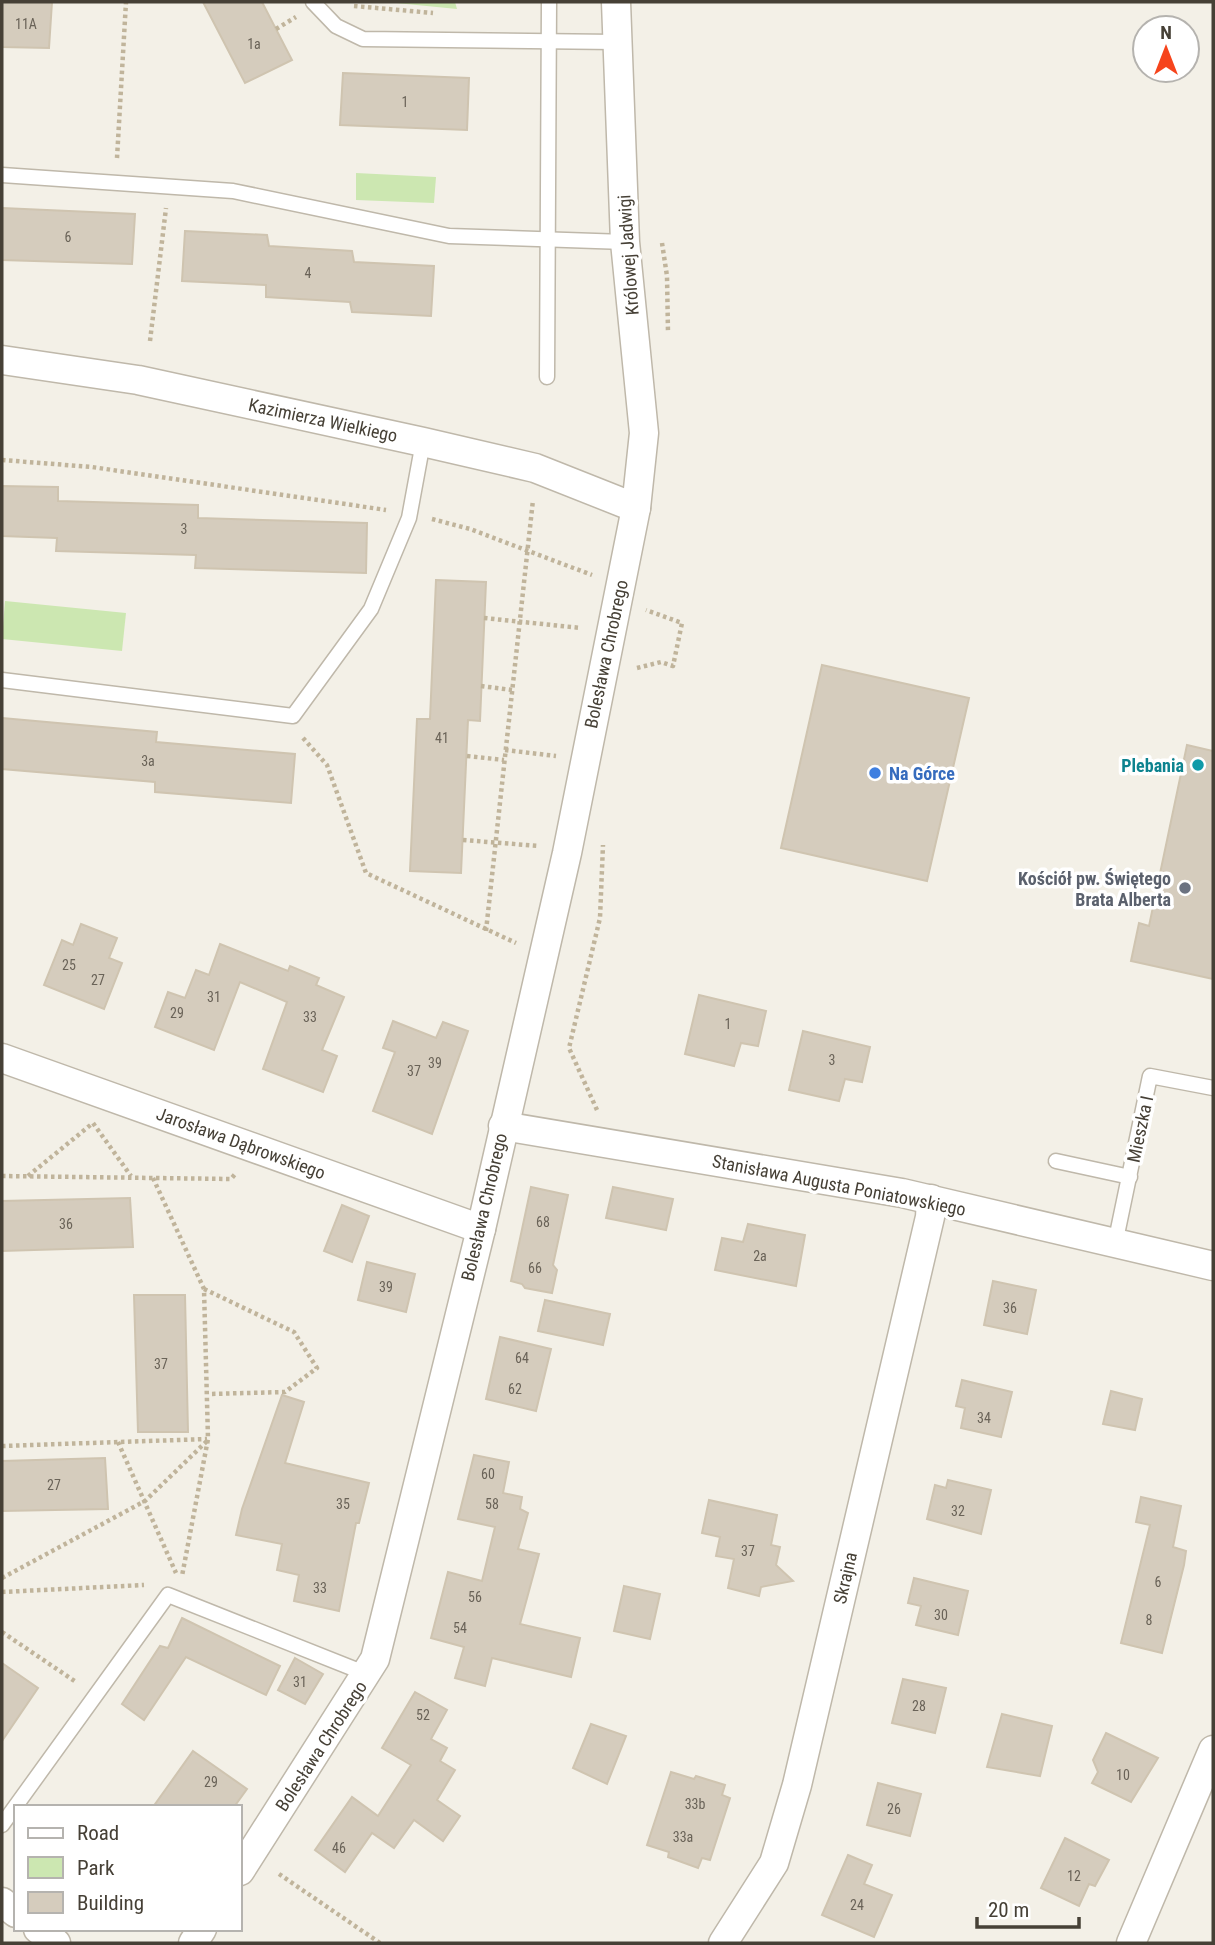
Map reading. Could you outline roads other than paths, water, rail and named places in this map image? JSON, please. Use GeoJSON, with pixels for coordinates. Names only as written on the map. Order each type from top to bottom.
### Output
{"type":"FeatureCollection","features":[{"type":"Feature","properties":{"kind":"street","name":"Królowej Jadwigi"},"geometry":{"type":"LineString","coordinates":[[616,2],[625,242],[644,433],[636,508]]}},
{"type":"Feature","properties":{"kind":"street","name":"Kazimierza Wielkiego"},"geometry":{"type":"LineString","coordinates":[[2,360],[138,380],[535,468],[636,508]]}},
{"type":"Feature","properties":{"kind":"street","name":"Bolesława Chrobrego"},"geometry":{"type":"LineString","coordinates":[[242,1868],[375,1659],[481,1229],[567,853],[636,508]]}},
{"type":"Feature","properties":{"kind":"street","name":"Jarosława Dąbrowskiego"},"geometry":{"type":"LineString","coordinates":[[2,1058],[481,1229]]}},
{"type":"Feature","properties":{"kind":"street","name":"Stanisława Augusta Poniatowskiego"},"geometry":{"type":"LineString","coordinates":[[503,1126],[931,1199],[1213,1266]]}},
{"type":"Feature","properties":{"kind":"street","name":"Skrajna"},"geometry":{"type":"LineString","coordinates":[[723,1943],[775,1863],[797,1785],[930,1217],[931,1199]]}},
{"type":"Feature","properties":{"kind":"street"},"geometry":{"type":"LineString","coordinates":[[1131,1943],[1213,1750]]}},
{"type":"Feature","properties":{"kind":"street"},"geometry":{"type":"LineString","coordinates":[[41,1931],[56,1943]]}},
{"type":"Feature","properties":{"kind":"lane"},"geometry":{"type":"LineString","coordinates":[[313,2],[336,26],[363,39],[616,42]]}},
{"type":"Feature","properties":{"kind":"lane"},"geometry":{"type":"LineString","coordinates":[[547,377],[549,2]]}},
{"type":"Feature","properties":{"kind":"lane"},"geometry":{"type":"LineString","coordinates":[[2,175],[233,191],[449,236],[625,242]]}},
{"type":"Feature","properties":{"kind":"lane"},"geometry":{"type":"LineString","coordinates":[[2,680],[293,716],[371,609],[410,513],[423,442]]}},
{"type":"Feature","properties":{"kind":"lane","name":"Mieszka I"},"geometry":{"type":"LineString","coordinates":[[1115,1244],[1150,1076],[1213,1088]]}},
{"type":"Feature","properties":{"kind":"lane"},"geometry":{"type":"LineString","coordinates":[[1056,1161],[1130,1177]]}},
{"type":"Feature","properties":{"kind":"lane"},"geometry":{"type":"LineString","coordinates":[[16,1805],[168,1595],[367,1674]]}},
{"type":"Feature","properties":{"kind":"lane"},"geometry":{"type":"LineString","coordinates":[[2,1825],[14,1808]]}},
{"type":"Feature","properties":{"kind":"place","name":"Plebania"},"geometry":{"type":"Point","coordinates":[1198,765]}},
{"type":"Feature","properties":{"kind":"place","name":"Na Górce"},"geometry":{"type":"Point","coordinates":[875,773]}},
{"type":"Feature","properties":{"kind":"place","name":"Kościół pw. Świętego Brata Alberta"},"geometry":{"type":"Point","coordinates":[1185,888]}}]}
